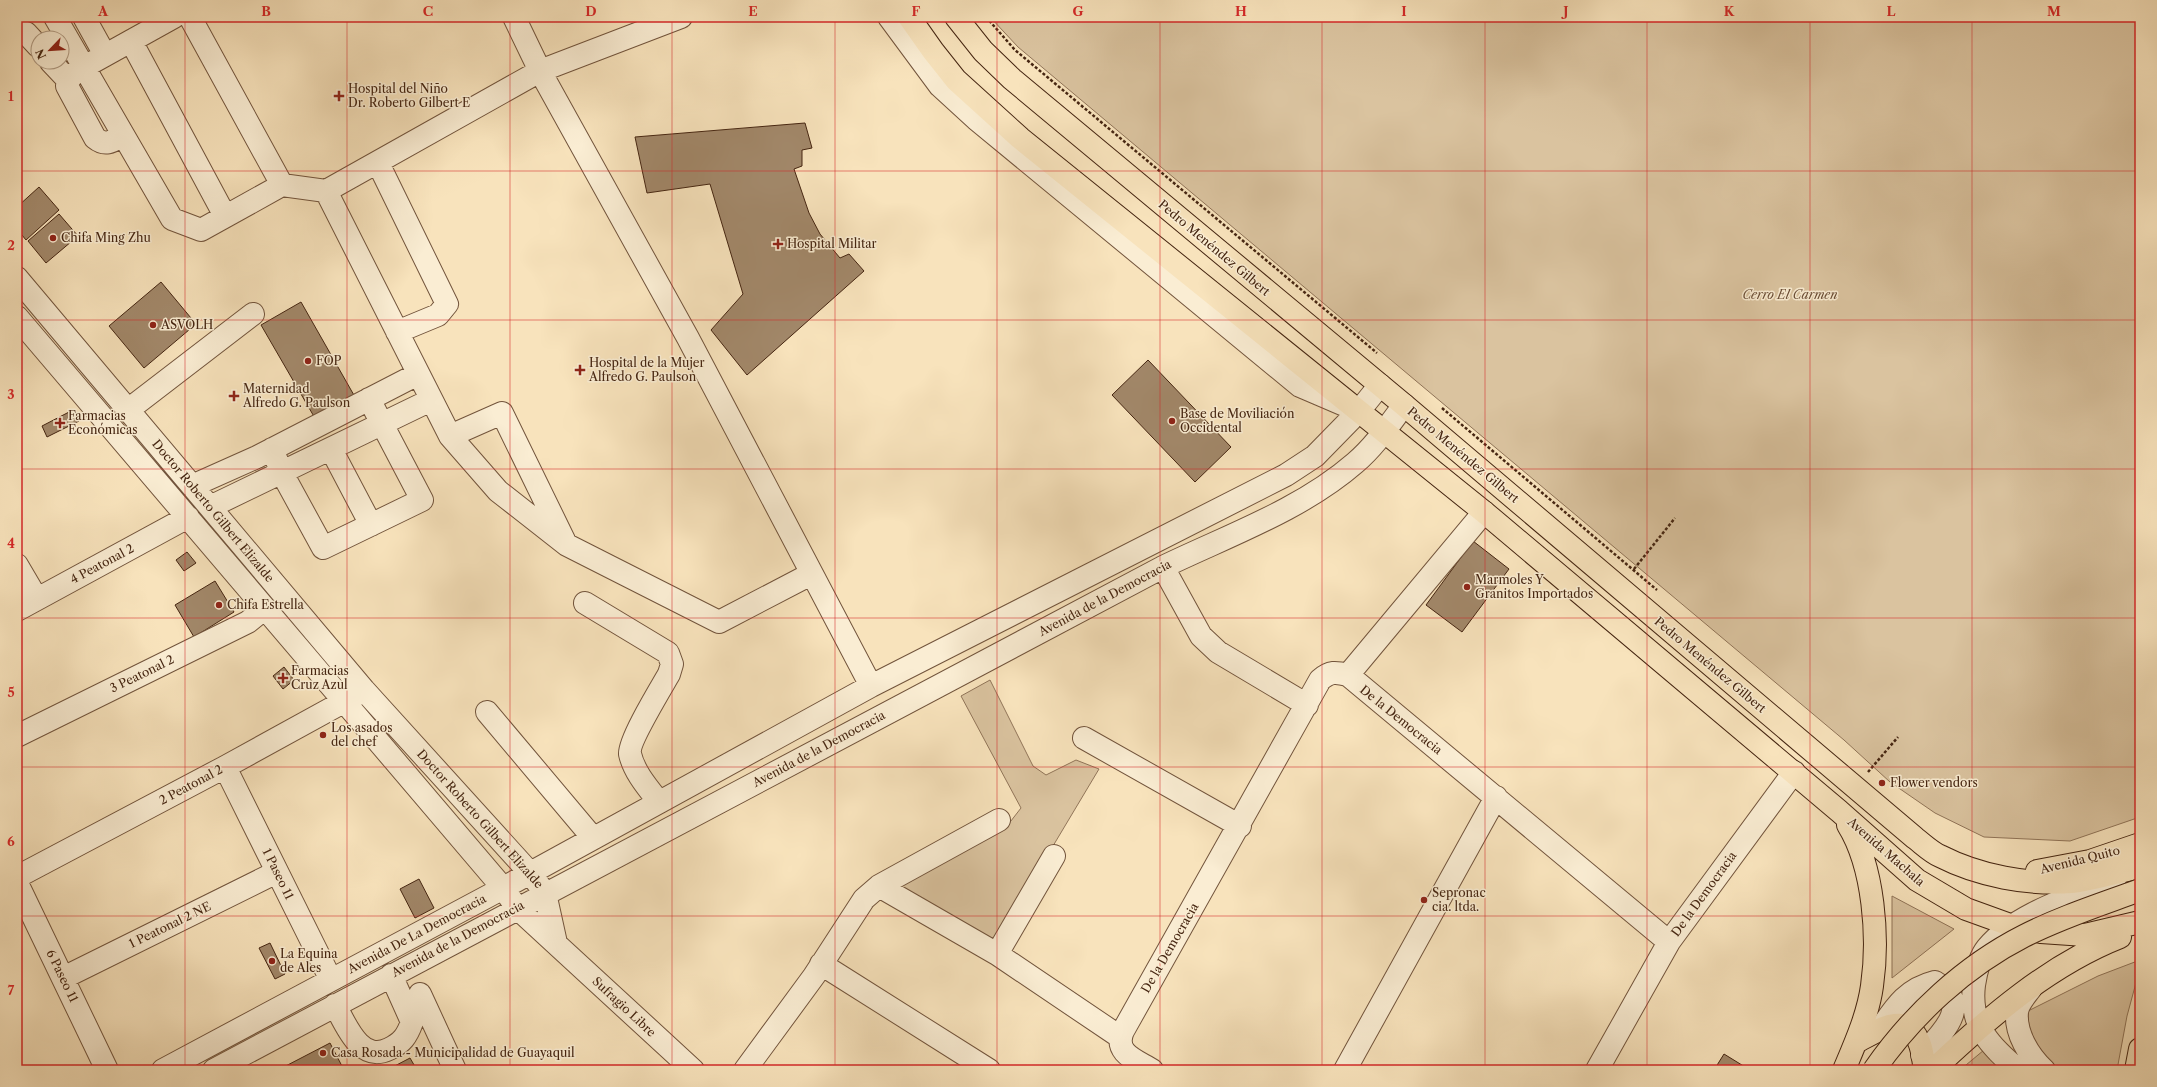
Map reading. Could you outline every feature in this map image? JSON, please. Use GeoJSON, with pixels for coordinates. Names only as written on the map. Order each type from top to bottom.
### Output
{"type":"FeatureCollection","features":[{"type":"Feature","properties":{"kind":"main road"},"geometry":{"type":"LineString","coordinates":[[908,17],[928,70]]}},
{"type":"Feature","properties":{"kind":"main road"},"geometry":{"type":"LineString","coordinates":[[908,17],[932,51],[956,80],[1020,138],[1484,512],[1839,811],[1853,833],[1861,851],[1867,877],[1874,929],[1872,987],[1856,1042],[1844,1070]]}},
{"type":"Feature","properties":{"kind":"main road","name":"Pedro Menéndez Gilbert"},"geometry":{"type":"LineString","coordinates":[[956,17],[984,51],[1012,79],[1404,405],[1915,838],[1939,856],[1985,873]]}},
{"type":"Feature","properties":{"kind":"main road","name":"Avenida Machala"},"geometry":{"type":"LineString","coordinates":[[1839,811],[1917,880],[1934,892],[1966,909],[2013,926],[2048,933],[2085,935],[2140,922]]}},
{"type":"Feature","properties":{"kind":"main road","name":"Avenida Quito"},"geometry":{"type":"LineString","coordinates":[[1985,873],[2024,873],[2052,870],[2140,844]]}},
{"type":"Feature","properties":{"kind":"main road","name":"Avenida Quito"},"geometry":{"type":"LineString","coordinates":[[1985,873],[2024,881],[2071,882],[2140,868]]}},
{"type":"Feature","properties":{"kind":"main road"},"geometry":{"type":"LineString","coordinates":[[1874,1070],[1912,1022],[1942,993],[1985,959],[2025,936],[2140,890]]}},
{"type":"Feature","properties":{"kind":"main road"},"geometry":{"type":"LineString","coordinates":[[1856,1042],[1881,1028],[1895,1024],[1904,1026],[1917,1038],[1927,1065],[1980,1028],[2031,988],[2098,947],[2140,929]]}},
{"type":"Feature","properties":{"kind":"main road"},"geometry":{"type":"LineString","coordinates":[[2136,1070],[2140,1049]]}},
{"type":"Feature","properties":{"kind":"street"},"geometry":{"type":"LineString","coordinates":[[25,17],[29,38]]}},
{"type":"Feature","properties":{"kind":"street"},"geometry":{"type":"LineString","coordinates":[[55,17],[76,74],[123,135],[172,219],[201,230],[282,185],[326,191],[540,71],[681,17]]}},
{"type":"Feature","properties":{"kind":"street"},"geometry":{"type":"LineString","coordinates":[[84,17],[105,54]]}},
{"type":"Feature","properties":{"kind":"street"},"geometry":{"type":"LineString","coordinates":[[76,74],[105,54],[132,41],[174,17]]}},
{"type":"Feature","properties":{"kind":"street"},"geometry":{"type":"LineString","coordinates":[[190,17],[282,185]]}},
{"type":"Feature","properties":{"kind":"street"},"geometry":{"type":"LineString","coordinates":[[514,17],[540,71],[688,338],[871,686]]}},
{"type":"Feature","properties":{"kind":"street"},"geometry":{"type":"LineString","coordinates":[[889,17],[940,86],[976,119],[1300,386],[1359,411]]}},
{"type":"Feature","properties":{"kind":"street"},"geometry":{"type":"LineString","coordinates":[[132,41],[225,216]]}},
{"type":"Feature","properties":{"kind":"street"},"geometry":{"type":"LineString","coordinates":[[68,70],[76,74]]}},
{"type":"Feature","properties":{"kind":"street"},"geometry":{"type":"LineString","coordinates":[[378,163],[447,304],[438,315],[397,332]]}},
{"type":"Feature","properties":{"kind":"street"},"geometry":{"type":"LineString","coordinates":[[326,191],[450,436],[498,491],[567,545],[719,622],[811,574]]}},
{"type":"Feature","properties":{"kind":"street","name":"Doctor Roberto Gilbert Elizalde"},"geometry":{"type":"LineString","coordinates":[[17,278],[364,690],[530,873],[545,893],[556,943]]}},
{"type":"Feature","properties":{"kind":"street"},"geometry":{"type":"LineString","coordinates":[[114,430],[120,433],[126,433],[132,429],[134,423],[130,413],[253,314]]}},
{"type":"Feature","properties":{"kind":"street","name":"Doctor Roberto Gilbert Elizalde"},"geometry":{"type":"LineString","coordinates":[[17,317],[503,888],[517,908],[556,943]]}},
{"type":"Feature","properties":{"kind":"street"},"geometry":{"type":"LineString","coordinates":[[192,486],[272,449],[418,374]]}},
{"type":"Feature","properties":{"kind":"street","name":"Avenida de la Democracia"},"geometry":{"type":"LineString","coordinates":[[503,888],[871,686],[1286,475],[1315,456],[1359,411],[1380,385]]}},
{"type":"Feature","properties":{"kind":"street"},"geometry":{"type":"LineString","coordinates":[[272,449],[282,474],[323,548],[422,500],[369,399]]}},
{"type":"Feature","properties":{"kind":"street"},"geometry":{"type":"LineString","coordinates":[[210,507],[282,474],[431,400]]}},
{"type":"Feature","properties":{"kind":"street","name":"Avenida de la Democracia"},"geometry":{"type":"LineString","coordinates":[[214,1070],[545,893],[1163,567],[1298,503],[1329,484],[1357,462],[1385,431],[1404,405]]}},
{"type":"Feature","properties":{"kind":"street"},"geometry":{"type":"LineString","coordinates":[[450,436],[502,413],[567,545]]}},
{"type":"Feature","properties":{"kind":"street"},"geometry":{"type":"LineString","coordinates":[[141,462],[139,452],[142,447],[147,444],[158,445]]}},
{"type":"Feature","properties":{"kind":"street"},"geometry":{"type":"LineString","coordinates":[[331,449],[371,524]]}},
{"type":"Feature","properties":{"kind":"street"},"geometry":{"type":"LineString","coordinates":[[1348,675],[1484,512]]}},
{"type":"Feature","properties":{"kind":"street","name":"4 Peatonal 2"},"geometry":{"type":"LineString","coordinates":[[17,610],[188,518]]}},
{"type":"Feature","properties":{"kind":"street"},"geometry":{"type":"LineString","coordinates":[[17,565],[37,599]]}},
{"type":"Feature","properties":{"kind":"street"},"geometry":{"type":"LineString","coordinates":[[1163,567],[1201,636],[1218,652],[1307,705]]}},
{"type":"Feature","properties":{"kind":"street"},"geometry":{"type":"LineString","coordinates":[[585,603],[668,653],[672,664],[669,674],[635,736],[630,753],[638,773],[659,802]]}},
{"type":"Feature","properties":{"kind":"street","name":"3 Peatonal 2"},"geometry":{"type":"LineString","coordinates":[[17,736],[248,622],[264,609]]}},
{"type":"Feature","properties":{"kind":"street","name":"De la Democracia"},"geometry":{"type":"LineString","coordinates":[[1120,1037],[1240,826],[1320,680],[1335,671],[1348,675],[1669,942],[1794,772]]}},
{"type":"Feature","properties":{"kind":"street","name":"2 Peatonal 2"},"geometry":{"type":"LineString","coordinates":[[17,877],[225,768],[344,703],[364,690]]}},
{"type":"Feature","properties":{"kind":"street"},"geometry":{"type":"LineString","coordinates":[[487,712],[593,838]]}},
{"type":"Feature","properties":{"kind":"street"},"geometry":{"type":"LineString","coordinates":[[1084,738],[1240,826]]}},
{"type":"Feature","properties":{"kind":"street","name":"1 Paseo 11"},"geometry":{"type":"LineString","coordinates":[[225,768],[331,980]]}},
{"type":"Feature","properties":{"kind":"street"},"geometry":{"type":"LineString","coordinates":[[1345,1070],[1496,798]]}},
{"type":"Feature","properties":{"kind":"street"},"geometry":{"type":"LineString","coordinates":[[745,1070],[821,964],[864,899],[879,886],[999,820]]}},
{"type":"Feature","properties":{"kind":"street"},"geometry":{"type":"LineString","coordinates":[[997,954],[1054,856]]}},
{"type":"Feature","properties":{"kind":"street"},"geometry":{"type":"LineString","coordinates":[[2018,1070],[1992,1046],[1980,1028],[1976,1015],[1974,992],[1980,960],[1987,948],[2013,926],[2039,911],[2140,868]]}},
{"type":"Feature","properties":{"kind":"street","name":"1 Peatonal 2 NE"},"geometry":{"type":"LineString","coordinates":[[63,978],[277,872]]}},
{"type":"Feature","properties":{"kind":"street","name":"6 Paseo 11"},"geometry":{"type":"LineString","coordinates":[[17,883],[108,1070]]}},
{"type":"Feature","properties":{"kind":"street"},"geometry":{"type":"LineString","coordinates":[[879,886],[997,954],[1120,1037],[1120,1044],[1123,1052],[1152,1070]]}},
{"type":"Feature","properties":{"kind":"street","name":"Avenida De La Democracia"},"geometry":{"type":"LineString","coordinates":[[163,1070],[503,888]]}},
{"type":"Feature","properties":{"kind":"street"},"geometry":{"type":"LineString","coordinates":[[1597,1070],[1669,942]]}},
{"type":"Feature","properties":{"kind":"street","name":"Sufragio Libre"},"geometry":{"type":"LineString","coordinates":[[556,943],[689,1069]]}},
{"type":"Feature","properties":{"kind":"street"},"geometry":{"type":"LineString","coordinates":[[821,964],[988,1070]]}},
{"type":"Feature","properties":{"kind":"street"},"geometry":{"type":"LineString","coordinates":[[335,1005],[357,1042],[368,1052],[383,1052],[400,1043],[408,1032],[412,1022],[391,975]]}},
{"type":"Feature","properties":{"kind":"street"},"geometry":{"type":"LineString","coordinates":[[1881,1028],[1900,1000],[1909,992],[1918,987],[1935,982],[1948,991],[1955,1009],[1952,1018],[1944,1030],[1927,1065]]}},
{"type":"Feature","properties":{"kind":"street"},"geometry":{"type":"LineString","coordinates":[[2031,988],[2020,1002],[2017,1012],[2018,1022],[2026,1047],[2044,1070]]}},
{"type":"Feature","properties":{"kind":"street"},"geometry":{"type":"LineString","coordinates":[[420,994],[455,1070]]}},
{"type":"Feature","properties":{"kind":"path"},"geometry":{"type":"LineString","coordinates":[[986,17],[1015,50],[1378,354]]}},
{"type":"Feature","properties":{"kind":"path"},"geometry":{"type":"LineString","coordinates":[[1438,404],[1658,590]]}},
{"type":"Feature","properties":{"kind":"path"},"geometry":{"type":"LineString","coordinates":[[1634,569],[1675,518]]}},
{"type":"Feature","properties":{"kind":"path"},"geometry":{"type":"LineString","coordinates":[[1865,775],[1898,737]]}},
{"type":"Feature","properties":{"kind":"green space","name":"Cerro El Carmen"},"geometry":{"type":"Polygon","coordinates":[[[990,17],[2140,17],[2140,817],[2070,841],[1984,837],[1935,813],[1890,782],[1844,740],[1018,47],[990,17]]]}},
{"type":"Feature","properties":{"kind":"green space"},"geometry":{"type":"Polygon","coordinates":[[[990,680],[1033,766],[1046,775],[1076,760],[1099,769],[995,943],[893,884],[1007,826],[1021,808],[961,696],[990,680]]]}},
{"type":"Feature","properties":{"kind":"green space"},"geometry":{"type":"Polygon","coordinates":[[[1892,896],[1954,929],[1892,978],[1892,896]]]}},
{"type":"Feature","properties":{"kind":"green space"},"geometry":{"type":"Polygon","coordinates":[[[2140,960],[2140,968],[2127,1016],[2117,1070],[2057,1070],[2044,1057],[2035,1044],[2028,1021],[2028,1011],[2098,976],[2140,960]]]}},
{"type":"Feature","properties":{"kind":"green space"},"geometry":{"type":"Polygon","coordinates":[[[1984,1050],[2004,1070],[1960,1070],[1984,1050]]]}},
{"type":"Feature","properties":{"kind":"building","name":"Hospital Militar"},"geometry":{"type":"Polygon","coordinates":[[[805,123],[812,148],[802,150],[802,166],[794,169],[809,213],[820,234],[840,258],[849,254],[864,271],[747,375],[711,330],[743,294],[710,184],[647,193],[635,137],[805,123]]]}},
{"type":"Feature","properties":{"kind":"building"},"geometry":{"type":"Polygon","coordinates":[[[39,187],[59,210],[26,240],[17,229],[17,207],[39,187]]]}},
{"type":"Feature","properties":{"kind":"building","name":"Chifa Ming Zhu"},"geometry":{"type":"Polygon","coordinates":[[[59,214],[78,236],[46,263],[28,241],[59,214]]]}},
{"type":"Feature","properties":{"kind":"building","name":"ASVOLH"},"geometry":{"type":"Polygon","coordinates":[[[161,282],[196,324],[144,368],[109,326],[161,282]]]}},
{"type":"Feature","properties":{"kind":"building","name":"FOP"},"geometry":{"type":"Polygon","coordinates":[[[301,302],[355,397],[316,420],[261,325],[301,302]]]}},
{"type":"Feature","properties":{"kind":"building","name":"Base de Moviliación Occidental"},"geometry":{"type":"Polygon","coordinates":[[[1148,360],[1231,447],[1195,482],[1112,395],[1148,360]]]}},
{"type":"Feature","properties":{"kind":"building","name":"Farmacias Económicas"},"geometry":{"type":"Polygon","coordinates":[[[71,411],[79,421],[47,437],[42,426],[71,411]]]}},
{"type":"Feature","properties":{"kind":"building","name":"Marmoles Y Granitos Importados"},"geometry":{"type":"Polygon","coordinates":[[[1473,541],[1509,569],[1462,632],[1426,605],[1473,541]]]}},
{"type":"Feature","properties":{"kind":"building"},"geometry":{"type":"Polygon","coordinates":[[[187,552],[196,563],[184,571],[176,560],[187,552]]]}},
{"type":"Feature","properties":{"kind":"building"},"geometry":{"type":"Polygon","coordinates":[[[215,581],[234,612],[194,637],[175,605],[215,581]]]}},
{"type":"Feature","properties":{"kind":"building","name":"Farmacias Cruz Azul"},"geometry":{"type":"Polygon","coordinates":[[[284,667],[294,680],[283,689],[273,676],[284,667]]]}},
{"type":"Feature","properties":{"kind":"building"},"geometry":{"type":"Polygon","coordinates":[[[419,879],[434,908],[415,918],[400,889],[419,879]]]}},
{"type":"Feature","properties":{"kind":"building","name":"La Equina de Ales"},"geometry":{"type":"Polygon","coordinates":[[[270,943],[285,974],[275,979],[259,948],[270,943]]]}},
{"type":"Feature","properties":{"kind":"building","name":"Casa Rosada - Municipalidad de Guayaquil"},"geometry":{"type":"Polygon","coordinates":[[[330,1043],[344,1070],[278,1070],[330,1043]]]}},
{"type":"Feature","properties":{"kind":"building"},"geometry":{"type":"Polygon","coordinates":[[[1724,1054],[1750,1070],[1714,1070],[1724,1054]]]}},
{"type":"Feature","properties":{"kind":"building"},"geometry":{"type":"Polygon","coordinates":[[[410,1058],[417,1070],[387,1070],[410,1058]]]}},
{"type":"Feature","properties":{"kind":"place","name":"Hospital del Niño Dr. Roberto Gilbert E"},"geometry":{"type":"Point","coordinates":[339,96]}},
{"type":"Feature","properties":{"kind":"place","name":"Chifa Ming Zhu"},"geometry":{"type":"Point","coordinates":[53,238]}},
{"type":"Feature","properties":{"kind":"place","name":"Hospital Militar"},"geometry":{"type":"Point","coordinates":[778,244]}},
{"type":"Feature","properties":{"kind":"place","name":"ASVOLH"},"geometry":{"type":"Point","coordinates":[153,325]}},
{"type":"Feature","properties":{"kind":"place","name":"FOP"},"geometry":{"type":"Point","coordinates":[308,361]}},
{"type":"Feature","properties":{"kind":"place","name":"Hospital de la Mujer Alfredo G. Paulson"},"geometry":{"type":"Point","coordinates":[580,370]}},
{"type":"Feature","properties":{"kind":"place","name":"Maternidad Alfredo G. Paulson"},"geometry":{"type":"Point","coordinates":[234,396]}},
{"type":"Feature","properties":{"kind":"place","name":"Base de Moviliación Occidental"},"geometry":{"type":"Point","coordinates":[1172,421]}},
{"type":"Feature","properties":{"kind":"place","name":"Farmacias Económicas"},"geometry":{"type":"Point","coordinates":[60,423]}},
{"type":"Feature","properties":{"kind":"place","name":"Marmoles Y Granitos Importados"},"geometry":{"type":"Point","coordinates":[1467,587]}},
{"type":"Feature","properties":{"kind":"place","name":"Chifa Estrella"},"geometry":{"type":"Point","coordinates":[219,605]}},
{"type":"Feature","properties":{"kind":"place","name":"Farmacias Cruz Azul"},"geometry":{"type":"Point","coordinates":[283,678]}},
{"type":"Feature","properties":{"kind":"place","name":"Los asados del chef"},"geometry":{"type":"Point","coordinates":[323,735]}},
{"type":"Feature","properties":{"kind":"place","name":"Flower vendors"},"geometry":{"type":"Point","coordinates":[1882,783]}},
{"type":"Feature","properties":{"kind":"place","name":"Sepronac cia. ltda."},"geometry":{"type":"Point","coordinates":[1424,900]}},
{"type":"Feature","properties":{"kind":"place","name":"La Equina de Ales"},"geometry":{"type":"Point","coordinates":[272,961]}},
{"type":"Feature","properties":{"kind":"place","name":"Casa Rosada - Municipalidad de Guayaquil"},"geometry":{"type":"Point","coordinates":[323,1053]}}]}
